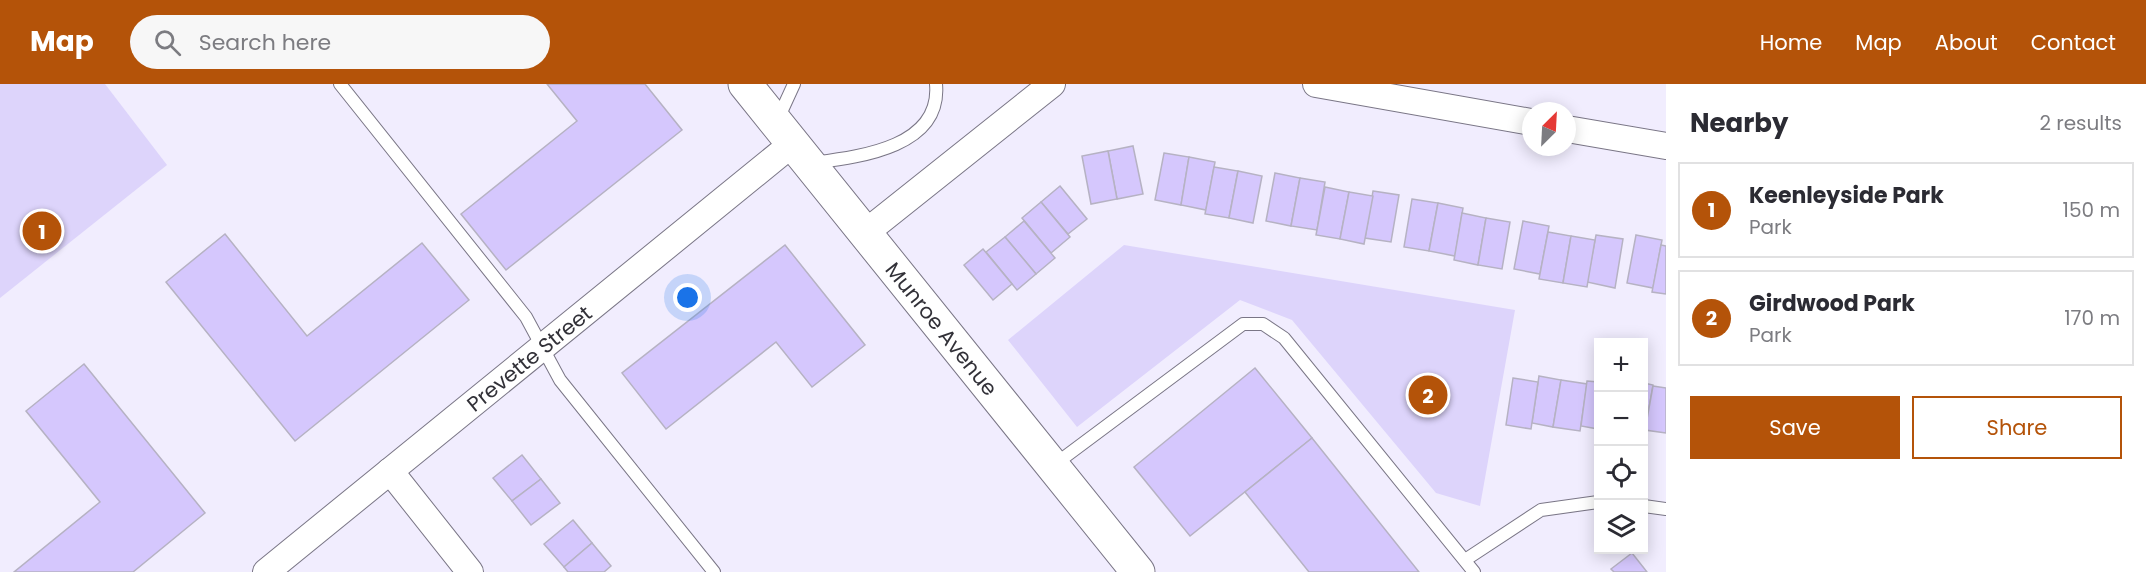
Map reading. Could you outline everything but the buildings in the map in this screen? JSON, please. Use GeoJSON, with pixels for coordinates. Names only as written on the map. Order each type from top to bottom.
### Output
{"type":"FeatureCollection","features":[{"type":"Feature","properties":{"kind":"street","name":"Munroe Avenue"},"geometry":{"type":"LineString","coordinates":[[745,84],[1138,572]]}},
{"type":"Feature","properties":{"kind":"street"},"geometry":{"type":"LineString","coordinates":[[865,232],[1052,84]]}},
{"type":"Feature","properties":{"kind":"street"},"geometry":{"type":"LineString","coordinates":[[1316,84],[1522,120]]}},
{"type":"Feature","properties":{"kind":"street"},"geometry":{"type":"LineString","coordinates":[[1576,131],[1666,146]]}},
{"type":"Feature","properties":{"kind":"street","name":"Prevette Street"},"geometry":{"type":"LineString","coordinates":[[266,572],[792,143]]}},
{"type":"Feature","properties":{"kind":"street"},"geometry":{"type":"LineString","coordinates":[[390,471],[470,572]]}},
{"type":"Feature","properties":{"kind":"lane"},"geometry":{"type":"LineString","coordinates":[[340,84],[526,317],[560,380],[714,572]]}},
{"type":"Feature","properties":{"kind":"lane"},"geometry":{"type":"LineString","coordinates":[[794,84],[792,143],[864,155],[898,145],[923,126],[937,97],[936,84]]}},
{"type":"Feature","properties":{"kind":"lane"},"geometry":{"type":"LineString","coordinates":[[1053,466],[1243,324],[1263,324],[1284,338],[1474,572]]}},
{"type":"Feature","properties":{"kind":"lane"},"geometry":{"type":"LineString","coordinates":[[1465,560],[1541,510],[1594,503]]}},
{"type":"Feature","properties":{"kind":"lane"},"geometry":{"type":"LineString","coordinates":[[1648,507],[1666,509]]}},
{"type":"Feature","properties":{"kind":"shaded area"},"geometry":{"type":"Polygon","coordinates":[[[0,84],[105,84],[167,165],[0,298],[0,84]]]}},
{"type":"Feature","properties":{"kind":"shaded area"},"geometry":{"type":"Polygon","coordinates":[[[1124,245],[1515,310],[1480,506],[1436,493],[1292,320],[1240,300],[1077,427],[1008,340],[1124,245]]]}},
{"type":"Feature","properties":{"kind":"place","name":"Keenleyside Park"},"geometry":{"type":"Point","coordinates":[42,231]}},
{"type":"Feature","properties":{"kind":"place","name":"Girdwood Park"},"geometry":{"type":"Point","coordinates":[1428,395]}}]}
